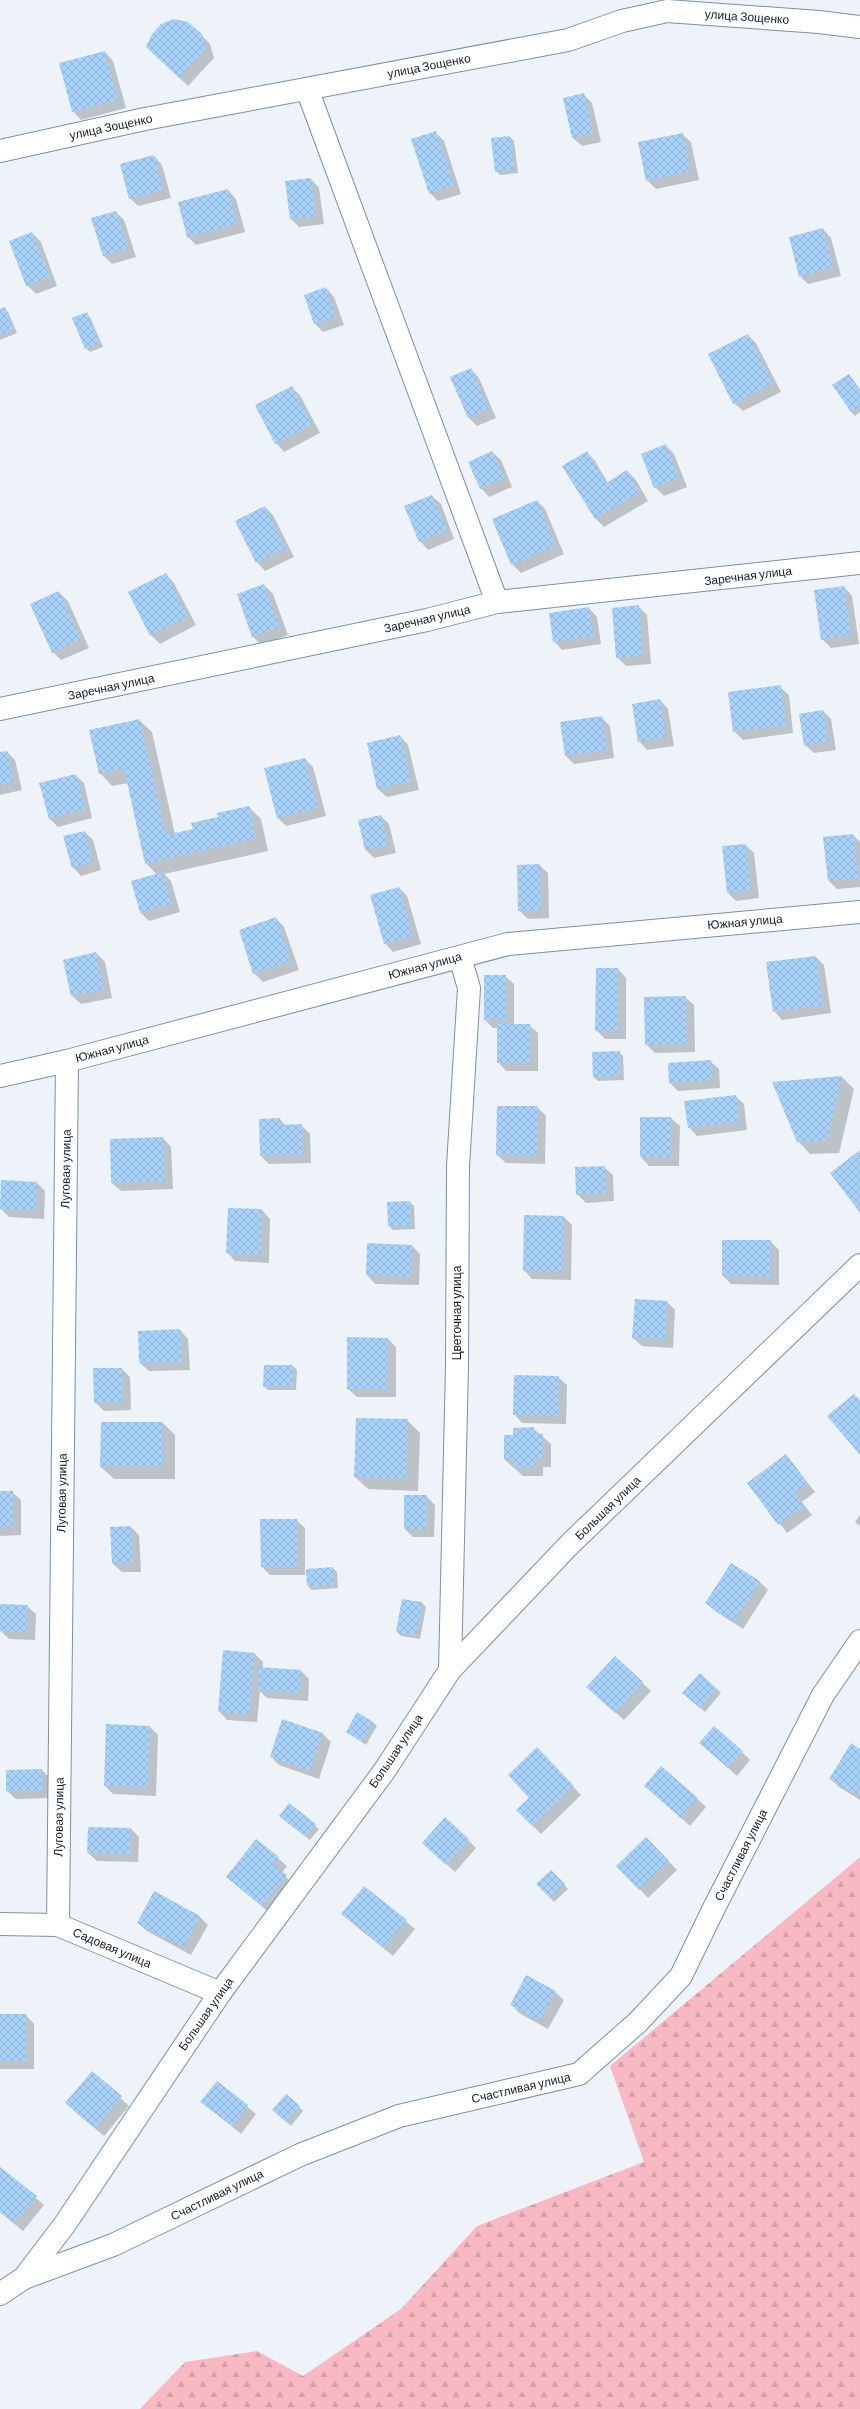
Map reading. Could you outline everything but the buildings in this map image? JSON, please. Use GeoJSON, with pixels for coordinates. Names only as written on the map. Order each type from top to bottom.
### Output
{"type":"FeatureCollection","features":[{"type":"Feature","properties":{"kind":"street","name":"улица Зощенко"},"geometry":{"type":"LineString","coordinates":[[0,151],[145,119],[568,40],[622,21],[667,11],[819,22],[860,27]]}},
{"type":"Feature","properties":{"kind":"street"},"geometry":{"type":"LineString","coordinates":[[307,89],[497,602]]}},
{"type":"Feature","properties":{"kind":"street","name":"Заречная улица"},"geometry":{"type":"LineString","coordinates":[[0,709],[420,622],[497,602],[860,563]]}},
{"type":"Feature","properties":{"kind":"street","name":"Южная улица"},"geometry":{"type":"LineString","coordinates":[[0,1076],[67,1061],[508,944],[860,912]]}},
{"type":"Feature","properties":{"kind":"street","name":"Цветочная улица"},"geometry":{"type":"LineString","coordinates":[[450,1670],[457,1364],[458,1166],[469,988],[460,956]]}},
{"type":"Feature","properties":{"kind":"street","name":"Луговая улица"},"geometry":{"type":"LineString","coordinates":[[58,1925],[67,1061]]}},
{"type":"Feature","properties":{"kind":"street","name":"Большая улица"},"geometry":{"type":"LineString","coordinates":[[0,2294],[24,2278],[65,2224],[220,1992],[385,1770],[450,1670],[570,1544],[860,1265]]}},
{"type":"Feature","properties":{"kind":"street","name":"Счастливая улица"},"geometry":{"type":"LineString","coordinates":[[24,2278],[113,2245],[300,2155],[399,2116],[579,2074],[638,2022],[681,1976],[714,1908],[823,1695],[860,1641]]}},
{"type":"Feature","properties":{"kind":"street","name":"Садовая улица"},"geometry":{"type":"LineString","coordinates":[[0,1924],[58,1925],[220,1992]]}},
{"type":"Feature","properties":{"kind":"green space"},"geometry":{"type":"Polygon","coordinates":[[[860,1857],[860,2409],[140,2409],[185,2362],[257,2351],[303,2376],[401,2309],[477,2226],[644,2162],[610,2066],[860,1857]]]}}]}
